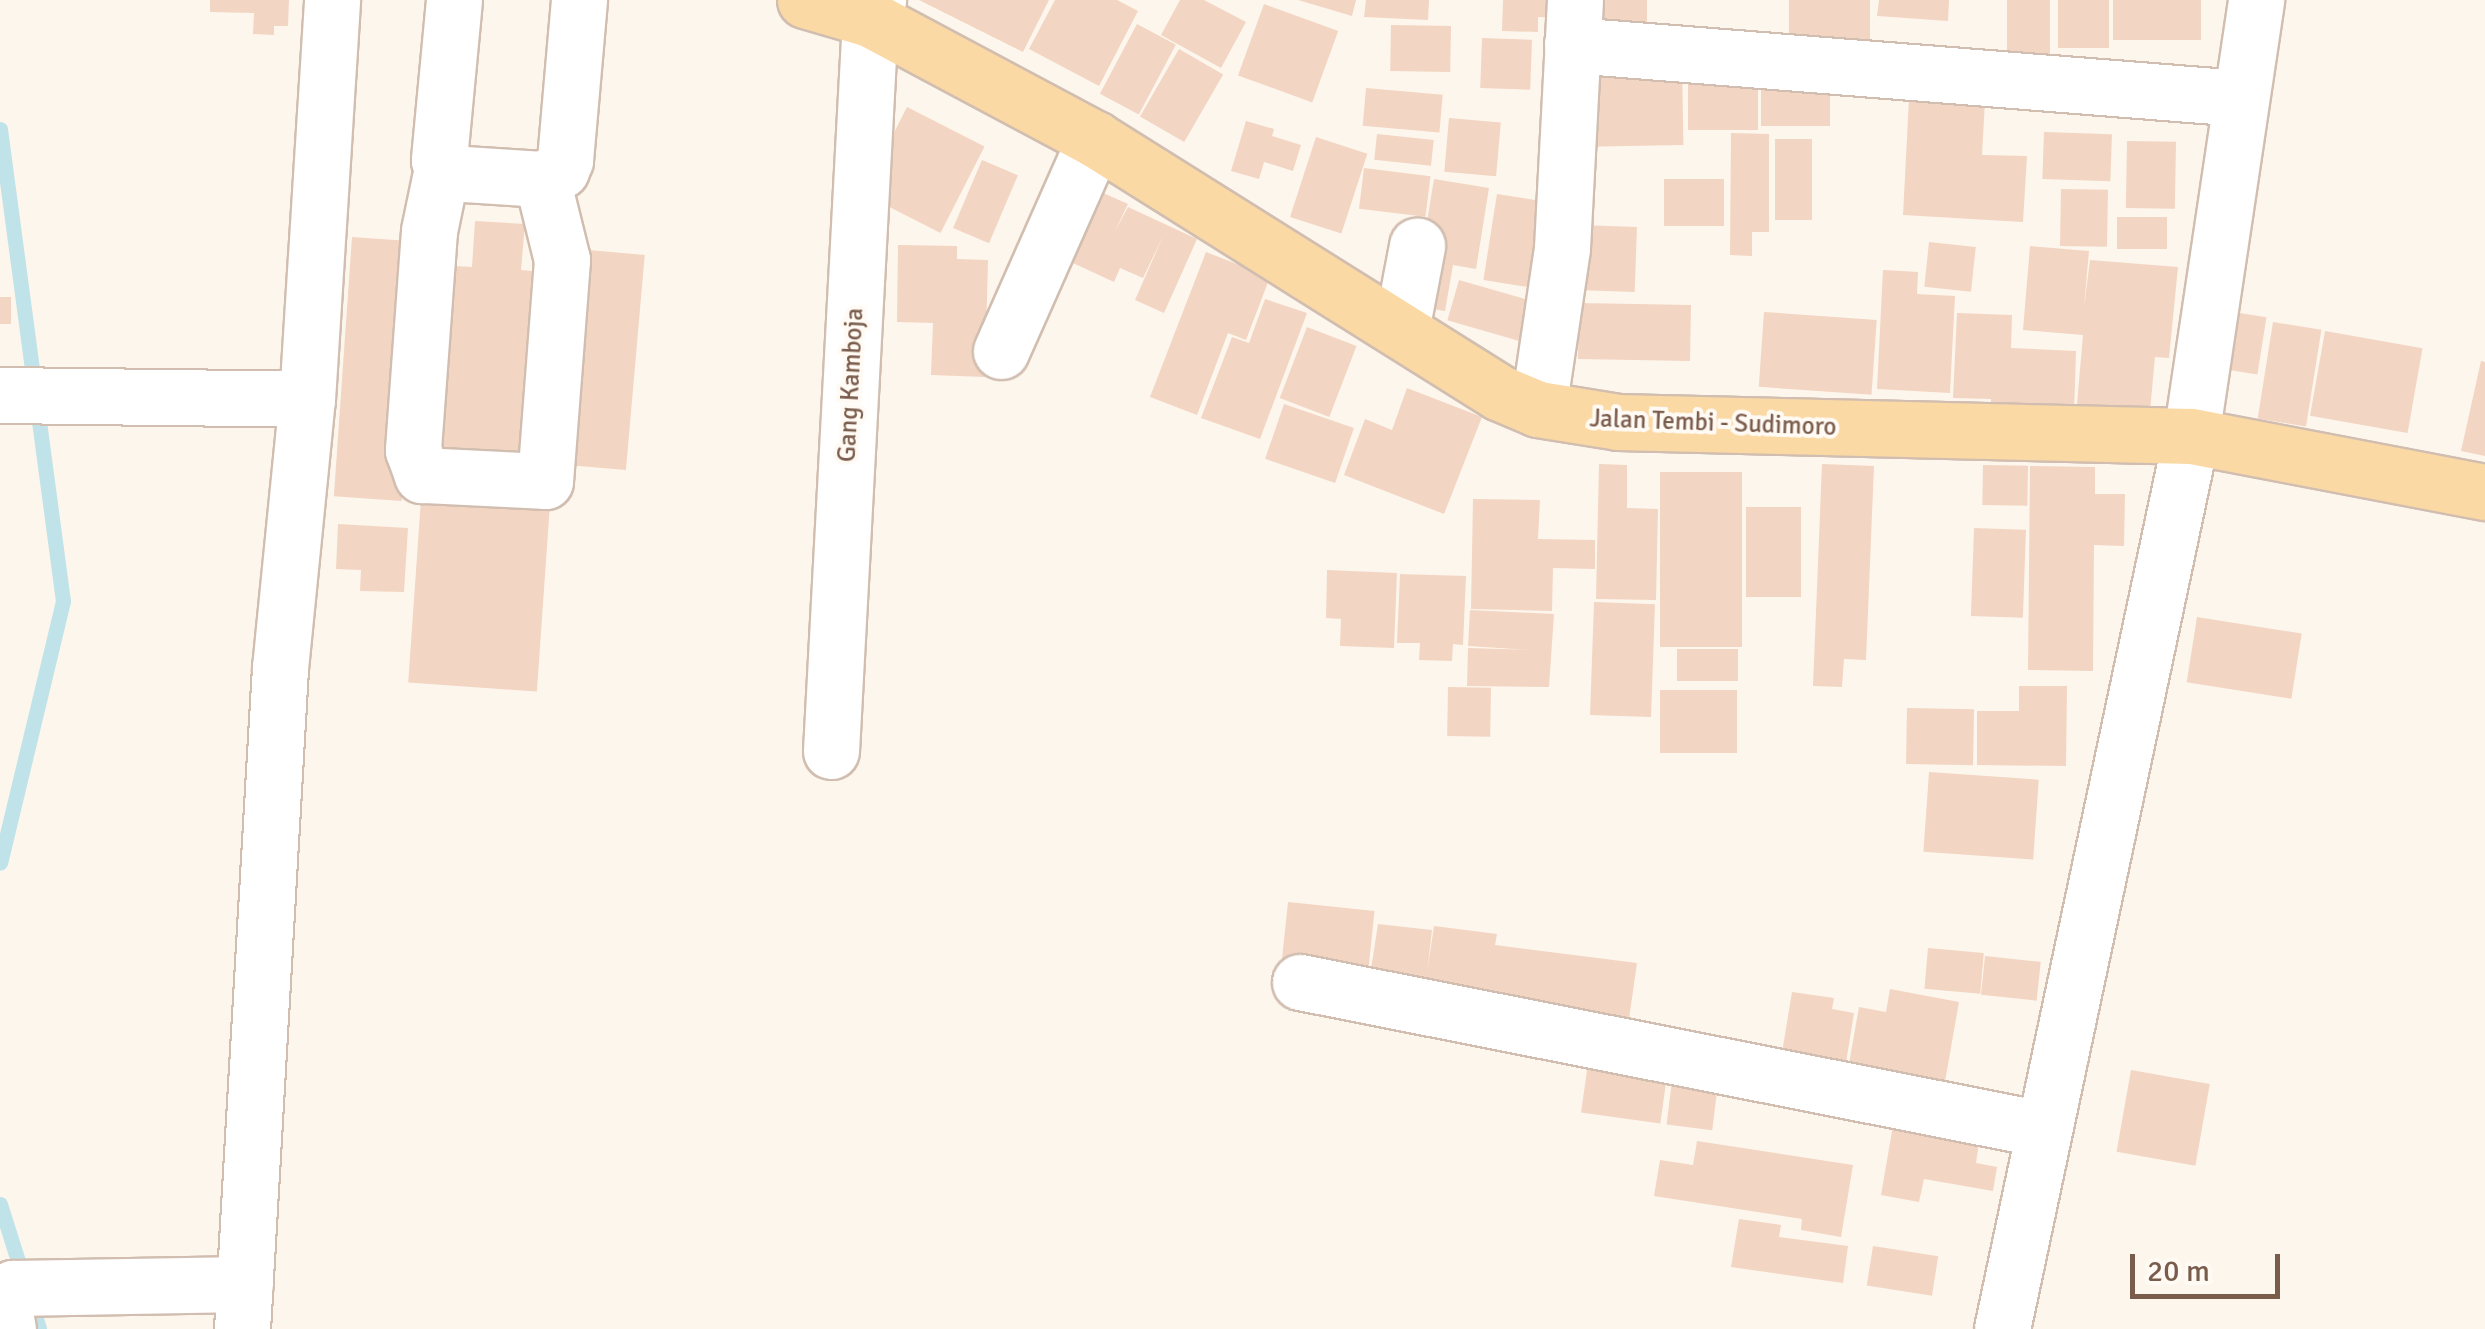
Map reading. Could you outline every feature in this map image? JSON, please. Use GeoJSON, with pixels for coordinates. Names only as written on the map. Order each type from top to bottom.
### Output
{"type":"FeatureCollection","features":[{"type":"Feature","properties":{"kind":"main road","name":"Jalan Tembi - Sudimoro"},"geometry":{"type":"LineString","coordinates":[[805,0],[874,10],[1095,139],[1500,393],[1538,409],[1618,422],[2191,436],[2485,492]]}},
{"type":"Feature","properties":{"kind":"street"},"geometry":{"type":"LineString","coordinates":[[24,1301],[243,1306],[280,668],[307,400],[332,0]]}},
{"type":"Feature","properties":{"kind":"street"},"geometry":{"type":"LineString","coordinates":[[454,0],[439,160],[442,168],[429,231],[413,450],[422,475],[545,481],[562,260],[542,178]]}},
{"type":"Feature","properties":{"kind":"street"},"geometry":{"type":"LineString","coordinates":[[442,168],[449,173],[542,178],[561,170],[579,0]]}},
{"type":"Feature","properties":{"kind":"street"},"geometry":{"type":"LineString","coordinates":[[2002,1329],[2191,436],[2256,0]]}},
{"type":"Feature","properties":{"kind":"street","name":"Gang Kamboja"},"geometry":{"type":"LineString","coordinates":[[831,751],[874,10]]}},
{"type":"Feature","properties":{"kind":"street"},"geometry":{"type":"LineString","coordinates":[[1538,409],[1562,248],[1574,23],[2240,98]]}},
{"type":"Feature","properties":{"kind":"street"},"geometry":{"type":"LineString","coordinates":[[1002,352],[1095,139]]}},
{"type":"Feature","properties":{"kind":"street"},"geometry":{"type":"LineString","coordinates":[[1401,330],[1417,246]]}},
{"type":"Feature","properties":{"kind":"street"},"geometry":{"type":"LineString","coordinates":[[0,395],[307,400]]}},
{"type":"Feature","properties":{"kind":"street"},"geometry":{"type":"LineString","coordinates":[[1300,982],[2042,1129]]}},
{"type":"Feature","properties":{"kind":"building"},"geometry":{"type":"Polygon","coordinates":[[[210,0],[289,0],[288,26],[274,26],[274,35],[253,34],[254,13],[210,12],[210,0]]]}},
{"type":"Feature","properties":{"kind":"building"},"geometry":{"type":"Polygon","coordinates":[[[919,0],[1049,0],[1023,52],[919,0]]]}},
{"type":"Feature","properties":{"kind":"building"},"geometry":{"type":"Polygon","coordinates":[[[1055,0],[1117,0],[1138,11],[1099,86],[1029,49],[1055,0]]]}},
{"type":"Feature","properties":{"kind":"building"},"geometry":{"type":"Polygon","coordinates":[[[1180,0],[1204,0],[1246,22],[1221,68],[1161,35],[1180,0]]]}},
{"type":"Feature","properties":{"kind":"building"},"geometry":{"type":"Polygon","coordinates":[[[1298,0],[1356,0],[1352,16],[1298,0]]]}},
{"type":"Feature","properties":{"kind":"building"},"geometry":{"type":"Polygon","coordinates":[[[1366,0],[1429,0],[1428,20],[1364,17],[1366,0]]]}},
{"type":"Feature","properties":{"kind":"building"},"geometry":{"type":"Polygon","coordinates":[[[1503,0],[1561,0],[1561,18],[1538,17],[1538,32],[1502,31],[1503,0]]]}},
{"type":"Feature","properties":{"kind":"building"},"geometry":{"type":"Polygon","coordinates":[[[1589,0],[1647,0],[1647,34],[1589,34],[1589,0]]]}},
{"type":"Feature","properties":{"kind":"building"},"geometry":{"type":"Polygon","coordinates":[[[1789,0],[1870,0],[1870,46],[1789,46],[1789,0]]]}},
{"type":"Feature","properties":{"kind":"building"},"geometry":{"type":"Polygon","coordinates":[[[1879,0],[1949,0],[1948,21],[1877,16],[1879,0]]]}},
{"type":"Feature","properties":{"kind":"building"},"geometry":{"type":"Polygon","coordinates":[[[2007,0],[2050,0],[2050,77],[2007,77],[2007,0]]]}},
{"type":"Feature","properties":{"kind":"building"},"geometry":{"type":"Polygon","coordinates":[[[2058,0],[2109,0],[2109,48],[2058,48],[2058,0]]]}},
{"type":"Feature","properties":{"kind":"building"},"geometry":{"type":"Polygon","coordinates":[[[2113,0],[2201,0],[2201,40],[2113,40],[2113,0]]]}},
{"type":"Feature","properties":{"kind":"building"},"geometry":{"type":"Polygon","coordinates":[[[1264,4],[1338,31],[1312,102],[1238,75],[1264,4]]]}},
{"type":"Feature","properties":{"kind":"building"},"geometry":{"type":"Polygon","coordinates":[[[1137,24],[1176,45],[1139,114],[1100,94],[1137,24]]]}},
{"type":"Feature","properties":{"kind":"building"},"geometry":{"type":"Polygon","coordinates":[[[1391,25],[1451,26],[1450,72],[1390,71],[1391,25]]]}},
{"type":"Feature","properties":{"kind":"building"},"geometry":{"type":"Polygon","coordinates":[[[1482,38],[1532,40],[1530,90],[1480,88],[1482,38]]]}},
{"type":"Feature","properties":{"kind":"building"},"geometry":{"type":"Polygon","coordinates":[[[1179,49],[1223,74],[1184,142],[1140,117],[1179,49]]]}},
{"type":"Feature","properties":{"kind":"building"},"geometry":{"type":"Polygon","coordinates":[[[1682,65],[1683,145],[1585,147],[1584,67],[1682,65]]]}},
{"type":"Feature","properties":{"kind":"building"},"geometry":{"type":"Polygon","coordinates":[[[1761,72],[1830,72],[1830,126],[1761,126],[1761,72]]]}},
{"type":"Feature","properties":{"kind":"building"},"geometry":{"type":"Polygon","coordinates":[[[1688,74],[1758,74],[1758,130],[1688,130],[1688,74]]]}},
{"type":"Feature","properties":{"kind":"building"},"geometry":{"type":"Polygon","coordinates":[[[1910,79],[1986,83],[1982,155],[2027,156],[2023,222],[1903,215],[1910,79]]]}},
{"type":"Feature","properties":{"kind":"building"},"geometry":{"type":"Polygon","coordinates":[[[1366,88],[1443,95],[1439,133],[1363,126],[1366,88]]]}},
{"type":"Feature","properties":{"kind":"building"},"geometry":{"type":"Polygon","coordinates":[[[907,107],[985,146],[940,233],[863,193],[907,107]]]}},
{"type":"Feature","properties":{"kind":"building"},"geometry":{"type":"Polygon","coordinates":[[[1449,118],[1501,123],[1496,176],[1444,172],[1449,118]]]}},
{"type":"Feature","properties":{"kind":"building"},"geometry":{"type":"Polygon","coordinates":[[[1246,121],[1274,129],[1272,136],[1301,145],[1293,171],[1264,162],[1259,179],[1231,171],[1246,121]]]}},
{"type":"Feature","properties":{"kind":"building"},"geometry":{"type":"Polygon","coordinates":[[[2044,132],[2112,134],[2110,181],[2042,179],[2044,132]]]}},
{"type":"Feature","properties":{"kind":"building"},"geometry":{"type":"Polygon","coordinates":[[[1731,133],[1769,134],[1769,232],[1752,232],[1752,256],[1730,255],[1731,133]]]}},
{"type":"Feature","properties":{"kind":"building"},"geometry":{"type":"Polygon","coordinates":[[[1377,134],[1434,140],[1431,166],[1374,160],[1377,134]]]}},
{"type":"Feature","properties":{"kind":"building"},"geometry":{"type":"Polygon","coordinates":[[[1316,137],[1367,154],[1341,234],[1290,217],[1316,137]]]}},
{"type":"Feature","properties":{"kind":"building"},"geometry":{"type":"Polygon","coordinates":[[[1775,139],[1812,139],[1812,220],[1775,220],[1775,139]]]}},
{"type":"Feature","properties":{"kind":"building"},"geometry":{"type":"Polygon","coordinates":[[[2127,141],[2176,142],[2175,209],[2126,208],[2127,141]]]}},
{"type":"Feature","properties":{"kind":"building"},"geometry":{"type":"Polygon","coordinates":[[[982,160],[1018,175],[989,243],[953,228],[982,160]]]}},
{"type":"Feature","properties":{"kind":"building"},"geometry":{"type":"Polygon","coordinates":[[[1364,168],[1431,176],[1426,217],[1359,209],[1364,168]]]}},
{"type":"Feature","properties":{"kind":"building"},"geometry":{"type":"Polygon","coordinates":[[[1434,179],[1489,188],[1476,269],[1453,265],[1445,311],[1413,306],[1434,179]]]}},
{"type":"Feature","properties":{"kind":"building"},"geometry":{"type":"Polygon","coordinates":[[[1664,179],[1724,179],[1724,226],[1664,226],[1664,179]]]}},
{"type":"Feature","properties":{"kind":"building"},"geometry":{"type":"Polygon","coordinates":[[[1092,188],[1128,204],[1114,233],[1128,207],[1197,239],[1164,313],[1135,300],[1164,234],[1143,278],[1120,268],[1114,282],[1060,257],[1092,188]]]}},
{"type":"Feature","properties":{"kind":"building"},"geometry":{"type":"Polygon","coordinates":[[[2061,189],[2108,190],[2107,247],[2060,246],[2061,189]]]}},
{"type":"Feature","properties":{"kind":"building"},"geometry":{"type":"Polygon","coordinates":[[[1497,194],[1562,204],[1549,290],[1483,280],[1497,194]]]}},
{"type":"Feature","properties":{"kind":"building"},"geometry":{"type":"Polygon","coordinates":[[[2117,217],[2167,217],[2167,249],[2117,249],[2117,217]]]}},
{"type":"Feature","properties":{"kind":"building"},"geometry":{"type":"Polygon","coordinates":[[[475,221],[525,224],[521,270],[553,273],[540,464],[424,457],[437,265],[472,267],[475,221]]]}},
{"type":"Feature","properties":{"kind":"building"},"geometry":{"type":"Polygon","coordinates":[[[1580,225],[1637,227],[1635,292],[1578,290],[1580,225]]]}},
{"type":"Feature","properties":{"kind":"building"},"geometry":{"type":"Polygon","coordinates":[[[352,237],[420,242],[402,501],[334,496],[352,237]]]}},
{"type":"Feature","properties":{"kind":"building"},"geometry":{"type":"Polygon","coordinates":[[[1929,242],[1976,247],[1971,292],[1924,287],[1929,242]]]}},
{"type":"Feature","properties":{"kind":"building"},"geometry":{"type":"Polygon","coordinates":[[[898,245],[957,246],[957,259],[988,260],[985,377],[931,375],[933,323],[897,322],[898,245]]]}},
{"type":"Feature","properties":{"kind":"building"},"geometry":{"type":"Polygon","coordinates":[[[2030,246],[2089,251],[2084,308],[2090,260],[2178,267],[2169,358],[2155,357],[2150,411],[2077,404],[2083,335],[2023,330],[2030,246]]]}},
{"type":"Feature","properties":{"kind":"building"},"geometry":{"type":"Polygon","coordinates":[[[577,249],[645,255],[626,470],[558,464],[577,249]]]}},
{"type":"Feature","properties":{"kind":"building"},"geometry":{"type":"Polygon","coordinates":[[[1206,252],[1270,277],[1246,340],[1228,333],[1197,415],[1150,397],[1206,252]]]}},
{"type":"Feature","properties":{"kind":"building"},"geometry":{"type":"Polygon","coordinates":[[[1883,270],[1918,272],[1917,294],[1955,296],[1950,393],[1877,389],[1883,270]]]}},
{"type":"Feature","properties":{"kind":"building"},"geometry":{"type":"Polygon","coordinates":[[[1459,280],[1546,305],[1535,345],[1447,320],[1459,280]]]}},
{"type":"Feature","properties":{"kind":"building"},"geometry":{"type":"Polygon","coordinates":[[[0,297],[11,297],[11,324],[0,324],[0,297]]]}},
{"type":"Feature","properties":{"kind":"building"},"geometry":{"type":"Polygon","coordinates":[[[1265,299],[1307,313],[1260,439],[1201,418],[1232,337],[1249,343],[1265,299]]]}},
{"type":"Feature","properties":{"kind":"building"},"geometry":{"type":"Polygon","coordinates":[[[1579,303],[1691,305],[1690,361],[1578,359],[1579,303]]]}},
{"type":"Feature","properties":{"kind":"building"},"geometry":{"type":"Polygon","coordinates":[[[2221,310],[2266,317],[2257,374],[2212,367],[2221,310]]]}},
{"type":"Feature","properties":{"kind":"building"},"geometry":{"type":"Polygon","coordinates":[[[1764,312],[1877,320],[1871,395],[1759,387],[1764,312]]]}},
{"type":"Feature","properties":{"kind":"building"},"geometry":{"type":"Polygon","coordinates":[[[1957,313],[2012,315],[2011,348],[2076,351],[2074,414],[1991,412],[1991,399],[1953,398],[1957,313]]]}},
{"type":"Feature","properties":{"kind":"building"},"geometry":{"type":"Polygon","coordinates":[[[2273,322],[2321,330],[2306,426],[2258,419],[2273,322]]]}},
{"type":"Feature","properties":{"kind":"building"},"geometry":{"type":"Polygon","coordinates":[[[1307,327],[1356,346],[1329,417],[1280,398],[1307,327]]]}},
{"type":"Feature","properties":{"kind":"building"},"geometry":{"type":"Polygon","coordinates":[[[2325,331],[2422,348],[2408,433],[2310,416],[2325,331]]]}},
{"type":"Feature","properties":{"kind":"building"},"geometry":{"type":"Polygon","coordinates":[[[2481,361],[2485,362],[2485,456],[2461,451],[2481,361]]]}},
{"type":"Feature","properties":{"kind":"building"},"geometry":{"type":"Polygon","coordinates":[[[1407,388],[1482,417],[1444,514],[1344,475],[1365,419],[1392,430],[1407,388]]]}},
{"type":"Feature","properties":{"kind":"building"},"geometry":{"type":"Polygon","coordinates":[[[1284,404],[1354,428],[1335,483],[1265,459],[1284,404]]]}},
{"type":"Feature","properties":{"kind":"building"},"geometry":{"type":"Polygon","coordinates":[[[1599,464],[1627,465],[1627,508],[1658,509],[1656,600],[1596,599],[1599,464]]]}},
{"type":"Feature","properties":{"kind":"building"},"geometry":{"type":"Polygon","coordinates":[[[1822,464],[1874,466],[1866,660],[1844,659],[1842,687],[1813,686],[1822,464]]]}},
{"type":"Feature","properties":{"kind":"building"},"geometry":{"type":"Polygon","coordinates":[[[1983,465],[2028,466],[2027,506],[1982,505],[1983,465]]]}},
{"type":"Feature","properties":{"kind":"building"},"geometry":{"type":"Polygon","coordinates":[[[2030,466],[2095,467],[2095,494],[2125,494],[2124,546],[2094,545],[2093,671],[2028,670],[2030,466]]]}},
{"type":"Feature","properties":{"kind":"building"},"geometry":{"type":"Polygon","coordinates":[[[1660,472],[1742,472],[1742,647],[1660,647],[1660,472]]]}},
{"type":"Feature","properties":{"kind":"building"},"geometry":{"type":"Polygon","coordinates":[[[422,485],[551,494],[537,692],[408,683],[422,485]]]}},
{"type":"Feature","properties":{"kind":"building"},"geometry":{"type":"Polygon","coordinates":[[[1473,499],[1540,500],[1538,539],[1595,540],[1595,569],[1553,568],[1552,611],[1471,609],[1473,499]]]}},
{"type":"Feature","properties":{"kind":"building"},"geometry":{"type":"Polygon","coordinates":[[[1746,507],[1801,507],[1801,597],[1746,597],[1746,507]]]}},
{"type":"Feature","properties":{"kind":"building"},"geometry":{"type":"Polygon","coordinates":[[[338,524],[408,528],[404,592],[360,591],[361,570],[336,569],[338,524]]]}},
{"type":"Feature","properties":{"kind":"building"},"geometry":{"type":"Polygon","coordinates":[[[1974,528],[2026,530],[2023,618],[1971,616],[1974,528]]]}},
{"type":"Feature","properties":{"kind":"building"},"geometry":{"type":"Polygon","coordinates":[[[1327,570],[1397,573],[1394,648],[1340,646],[1341,619],[1326,618],[1327,570]]]}},
{"type":"Feature","properties":{"kind":"building"},"geometry":{"type":"Polygon","coordinates":[[[1400,574],[1466,576],[1463,645],[1453,644],[1452,661],[1419,660],[1420,643],[1397,643],[1400,574]]]}},
{"type":"Feature","properties":{"kind":"building"},"geometry":{"type":"Polygon","coordinates":[[[1594,602],[1655,604],[1651,717],[1590,715],[1594,602]]]}},
{"type":"Feature","properties":{"kind":"building"},"geometry":{"type":"Polygon","coordinates":[[[1470,610],[1554,614],[1549,687],[1467,686],[1468,648],[1531,650],[1468,646],[1470,610]]]}},
{"type":"Feature","properties":{"kind":"building"},"geometry":{"type":"Polygon","coordinates":[[[2197,617],[2302,634],[2291,699],[2187,682],[2197,617]]]}},
{"type":"Feature","properties":{"kind":"building"},"geometry":{"type":"Polygon","coordinates":[[[1677,649],[1738,649],[1738,681],[1677,681],[1677,649]]]}},
{"type":"Feature","properties":{"kind":"building"},"geometry":{"type":"Polygon","coordinates":[[[2019,686],[2067,686],[2066,766],[1977,765],[1977,711],[2019,711],[2019,686]]]}},
{"type":"Feature","properties":{"kind":"building"},"geometry":{"type":"Polygon","coordinates":[[[1448,687],[1491,688],[1490,737],[1447,736],[1448,687]]]}},
{"type":"Feature","properties":{"kind":"building"},"geometry":{"type":"Polygon","coordinates":[[[1660,690],[1737,690],[1737,753],[1660,753],[1660,690]]]}},
{"type":"Feature","properties":{"kind":"building"},"geometry":{"type":"Polygon","coordinates":[[[1907,708],[1974,709],[1973,765],[1906,764],[1907,708]]]}},
{"type":"Feature","properties":{"kind":"building"},"geometry":{"type":"Polygon","coordinates":[[[1929,772],[2039,780],[2033,859],[1923,852],[1929,772]]]}},
{"type":"Feature","properties":{"kind":"building"},"geometry":{"type":"Polygon","coordinates":[[[1288,902],[1375,911],[1368,973],[1282,964],[1288,902]]]}},
{"type":"Feature","properties":{"kind":"building"},"geometry":{"type":"Polygon","coordinates":[[[1378,924],[1432,930],[1427,973],[1434,926],[1497,934],[1495,945],[1637,963],[1628,1026],[1489,1000],[1490,989],[1487,1001],[1369,982],[1378,924]]]}},
{"type":"Feature","properties":{"kind":"building"},"geometry":{"type":"Polygon","coordinates":[[[1928,948],[1984,953],[1980,994],[1924,989],[1928,948]]]}},
{"type":"Feature","properties":{"kind":"building"},"geometry":{"type":"Polygon","coordinates":[[[1985,956],[2041,962],[2037,1001],[1981,995],[1985,956]]]}},
{"type":"Feature","properties":{"kind":"building"},"geometry":{"type":"Polygon","coordinates":[[[1890,989],[1959,1002],[1943,1093],[1847,1075],[1859,1007],[1886,1012],[1890,989]]]}},
{"type":"Feature","properties":{"kind":"building"},"geometry":{"type":"Polygon","coordinates":[[[1792,992],[1834,998],[1832,1009],[1854,1013],[1845,1069],[1781,1059],[1792,992]]]}},
{"type":"Feature","properties":{"kind":"building"},"geometry":{"type":"Polygon","coordinates":[[[1589,1056],[1668,1067],[1660,1124],[1581,1112],[1589,1056]]]}},
{"type":"Feature","properties":{"kind":"building"},"geometry":{"type":"Polygon","coordinates":[[[1674,1064],[1720,1070],[1712,1130],[1667,1125],[1674,1064]]]}},
{"type":"Feature","properties":{"kind":"building"},"geometry":{"type":"Polygon","coordinates":[[[2131,1070],[2210,1084],[2195,1166],[2117,1152],[2131,1070]]]}},
{"type":"Feature","properties":{"kind":"building"},"geometry":{"type":"Polygon","coordinates":[[[1896,1108],[1982,1123],[1976,1163],[1997,1167],[1993,1191],[1924,1179],[1919,1202],[1881,1195],[1896,1108]]]}},
{"type":"Feature","properties":{"kind":"building"},"geometry":{"type":"Polygon","coordinates":[[[1697,1141],[1853,1165],[1841,1237],[1801,1230],[1802,1219],[1654,1196],[1660,1160],[1693,1165],[1697,1141]]]}},
{"type":"Feature","properties":{"kind":"building"},"geometry":{"type":"Polygon","coordinates":[[[1739,1219],[1781,1225],[1779,1237],[1848,1246],[1843,1283],[1731,1267],[1739,1219]]]}},
{"type":"Feature","properties":{"kind":"building"},"geometry":{"type":"Polygon","coordinates":[[[1873,1246],[1938,1256],[1932,1296],[1867,1286],[1873,1246]]]}},
{"type":"Feature","properties":{"kind":"waterway"},"geometry":{"type":"LineString","coordinates":[[0,129],[63,601],[0,863]]}},
{"type":"Feature","properties":{"kind":"waterway"},"geometry":{"type":"LineString","coordinates":[[0,1204],[23,1277]]}},
{"type":"Feature","properties":{"kind":"waterway"},"geometry":{"type":"LineString","coordinates":[[30,1299],[39,1329]]}}]}
